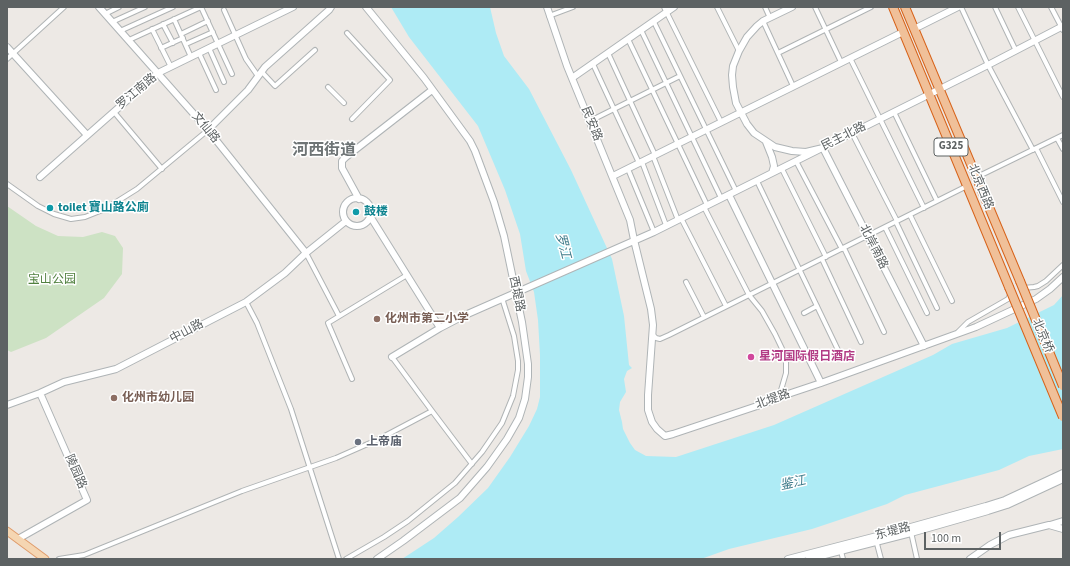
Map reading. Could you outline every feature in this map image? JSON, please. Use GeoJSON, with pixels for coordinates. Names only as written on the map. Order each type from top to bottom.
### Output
{"type":"FeatureCollection","features":[{"type":"Feature","properties":{"kind":"highway","name":"北京西路"},"geometry":{"type":"LineString","coordinates":[[893,7],[1010,290]]}},
{"type":"Feature","properties":{"kind":"highway","name":"北京西路"},"geometry":{"type":"LineString","coordinates":[[905,7],[1021,285]]}},
{"type":"Feature","properties":{"kind":"highway","name":"北京桥"},"geometry":{"type":"LineString","coordinates":[[1021,285],[1063,386]]}},
{"type":"Feature","properties":{"kind":"highway","name":"北京桥"},"geometry":{"type":"LineString","coordinates":[[1010,290],[1063,417]]}},
{"type":"Feature","properties":{"kind":"main road"},"geometry":{"type":"LineString","coordinates":[[7,531],[45,559]]}},
{"type":"Feature","properties":{"kind":"street"},"geometry":{"type":"LineString","coordinates":[[7,59],[64,7]]}},
{"type":"Feature","properties":{"kind":"street","name":"文仙路"},"geometry":{"type":"LineString","coordinates":[[99,7],[208,130],[306,253]]}},
{"type":"Feature","properties":{"kind":"street"},"geometry":{"type":"LineString","coordinates":[[105,14],[119,7]]}},
{"type":"Feature","properties":{"kind":"street"},"geometry":{"type":"LineString","coordinates":[[112,22],[145,7]]}},
{"type":"Feature","properties":{"kind":"street"},"geometry":{"type":"LineString","coordinates":[[120,31],[173,7]]}},
{"type":"Feature","properties":{"kind":"street"},"geometry":{"type":"LineString","coordinates":[[129,40],[201,7],[232,74]]}},
{"type":"Feature","properties":{"kind":"street","name":"罗江南路"},"geometry":{"type":"LineString","coordinates":[[40,177],[158,73],[293,7]]}},
{"type":"Feature","properties":{"kind":"street"},"geometry":{"type":"LineString","coordinates":[[8,187],[38,206],[54,214],[71,219],[94,214],[118,202],[162,169],[208,130],[248,90],[260,74],[293,41],[329,10],[330,7]]}},
{"type":"Feature","properties":{"kind":"street","name":"西堤路"},"geometry":{"type":"LineString","coordinates":[[366,7],[375,16],[432,90],[470,142],[479,161],[499,218],[526,350],[528,377],[525,399],[514,429],[487,467],[460,498],[377,559]]}},
{"type":"Feature","properties":{"kind":"street","name":"民安路"},"geometry":{"type":"LineString","coordinates":[[547,7],[572,78],[630,220],[634,240]]}},
{"type":"Feature","properties":{"kind":"street"},"geometry":{"type":"LineString","coordinates":[[549,16],[573,7]]}},
{"type":"Feature","properties":{"kind":"street"},"geometry":{"type":"LineString","coordinates":[[572,78],[654,22],[665,10],[674,7]]}},
{"type":"Feature","properties":{"kind":"street"},"geometry":{"type":"LineString","coordinates":[[716,7],[738,51]]}},
{"type":"Feature","properties":{"kind":"street"},"geometry":{"type":"LineString","coordinates":[[765,7],[770,18]]}},
{"type":"Feature","properties":{"kind":"street"},"geometry":{"type":"LineString","coordinates":[[792,7],[763,21],[747,37],[738,51],[733,66],[733,88],[736,103],[747,124],[754,133],[766,142],[792,152],[806,152],[823,148]]}},
{"type":"Feature","properties":{"kind":"street"},"geometry":{"type":"LineString","coordinates":[[815,7],[841,62]]}},
{"type":"Feature","properties":{"kind":"street"},"geometry":{"type":"LineString","coordinates":[[778,53],[871,7]]}},
{"type":"Feature","properties":{"kind":"street"},"geometry":{"type":"LineString","coordinates":[[914,29],[958,7]]}},
{"type":"Feature","properties":{"kind":"street"},"geometry":{"type":"LineString","coordinates":[[961,7],[988,65],[1063,202]]}},
{"type":"Feature","properties":{"kind":"street"},"geometry":{"type":"LineString","coordinates":[[995,7],[1016,51]]}},
{"type":"Feature","properties":{"kind":"street"},"geometry":{"type":"LineString","coordinates":[[1018,7],[1063,97]]}},
{"type":"Feature","properties":{"kind":"street"},"geometry":{"type":"LineString","coordinates":[[1051,7],[1062,28]]}},
{"type":"Feature","properties":{"kind":"street"},"geometry":{"type":"LineString","coordinates":[[224,10],[246,60],[274,86],[315,50]]}},
{"type":"Feature","properties":{"kind":"street"},"geometry":{"type":"LineString","coordinates":[[665,10],[721,122]]}},
{"type":"Feature","properties":{"kind":"street"},"geometry":{"type":"LineString","coordinates":[[174,19],[192,57]]}},
{"type":"Feature","properties":{"kind":"street"},"geometry":{"type":"LineString","coordinates":[[162,48],[173,43],[208,21]]}},
{"type":"Feature","properties":{"kind":"street"},"geometry":{"type":"LineString","coordinates":[[763,21],[793,86]]}},
{"type":"Feature","properties":{"kind":"street"},"geometry":{"type":"LineString","coordinates":[[654,22],[736,191]]}},
{"type":"Feature","properties":{"kind":"street"},"geometry":{"type":"LineString","coordinates":[[163,24],[173,43]]}},
{"type":"Feature","properties":{"kind":"street","name":"民主北路"},"geometry":{"type":"LineString","coordinates":[[392,357],[463,316],[654,232],[1062,28]]}},
{"type":"Feature","properties":{"kind":"street"},"geometry":{"type":"LineString","coordinates":[[152,30],[171,67]]}},
{"type":"Feature","properties":{"kind":"street"},"geometry":{"type":"LineString","coordinates":[[641,30],[721,198]]}},
{"type":"Feature","properties":{"kind":"street"},"geometry":{"type":"LineString","coordinates":[[186,44],[213,32]]}},
{"type":"Feature","properties":{"kind":"street"},"geometry":{"type":"LineString","coordinates":[[612,176],[903,32]]}},
{"type":"Feature","properties":{"kind":"street"},"geometry":{"type":"LineString","coordinates":[[347,33],[390,80],[352,119]]}},
{"type":"Feature","properties":{"kind":"street"},"geometry":{"type":"LineString","coordinates":[[628,39],[748,295],[762,311],[776,334],[786,357],[786,374],[779,397]]}},
{"type":"Feature","properties":{"kind":"street"},"geometry":{"type":"LineString","coordinates":[[7,47],[87,135]]}},
{"type":"Feature","properties":{"kind":"street"},"geometry":{"type":"LineString","coordinates":[[209,48],[224,82]]}},
{"type":"Feature","properties":{"kind":"street"},"geometry":{"type":"LineString","coordinates":[[199,53],[216,90]]}},
{"type":"Feature","properties":{"kind":"street"},"geometry":{"type":"LineString","coordinates":[[608,53],[654,156],[680,219],[726,306]]}},
{"type":"Feature","properties":{"kind":"street"},"geometry":{"type":"LineString","coordinates":[[850,58],[924,208]]}},
{"type":"Feature","properties":{"kind":"street"},"geometry":{"type":"LineString","coordinates":[[592,64],[640,162],[666,225]]}},
{"type":"Feature","properties":{"kind":"street"},"geometry":{"type":"LineString","coordinates":[[590,121],[680,76]]}},
{"type":"Feature","properties":{"kind":"street"},"geometry":{"type":"LineString","coordinates":[[328,87],[344,103]]}},
{"type":"Feature","properties":{"kind":"street"},"geometry":{"type":"LineString","coordinates":[[359,199],[342,168],[342,161],[432,90]]}},
{"type":"Feature","properties":{"kind":"street"},"geometry":{"type":"LineString","coordinates":[[114,112],[162,169]]}},
{"type":"Feature","properties":{"kind":"street"},"geometry":{"type":"LineString","coordinates":[[894,112],[938,201]]}},
{"type":"Feature","properties":{"kind":"street"},"geometry":{"type":"LineString","coordinates":[[852,133],[938,308]]}},
{"type":"Feature","properties":{"kind":"street"},"geometry":{"type":"LineString","coordinates":[[976,178],[1063,135]]}},
{"type":"Feature","properties":{"kind":"street"},"geometry":{"type":"LineString","coordinates":[[1057,138],[1063,149]]}},
{"type":"Feature","properties":{"kind":"street"},"geometry":{"type":"LineString","coordinates":[[765,177],[772,173],[774,166],[766,142]]}},
{"type":"Feature","properties":{"kind":"street","name":"北岸南路"},"geometry":{"type":"LineString","coordinates":[[823,148],[924,346]]}},
{"type":"Feature","properties":{"kind":"street"},"geometry":{"type":"LineString","coordinates":[[796,161],[843,248],[884,332]]}},
{"type":"Feature","properties":{"kind":"street"},"geometry":{"type":"LineString","coordinates":[[628,169],[654,232]]}},
{"type":"Feature","properties":{"kind":"street"},"geometry":{"type":"LineString","coordinates":[[782,169],[824,258],[861,342]]}},
{"type":"Feature","properties":{"kind":"street"},"geometry":{"type":"LineString","coordinates":[[757,181],[838,350]]}},
{"type":"Feature","properties":{"kind":"street"},"geometry":{"type":"LineString","coordinates":[[652,345],[660,338],[967,186]]}},
{"type":"Feature","properties":{"kind":"street"},"geometry":{"type":"LineString","coordinates":[[729,195],[821,383]]}},
{"type":"Feature","properties":{"kind":"street"},"geometry":{"type":"LineString","coordinates":[[370,216],[365,223],[357,226],[353,225],[346,220],[343,213],[345,205],[351,200],[359,199],[364,200],[369,206],[370,216],[440,328]]}},
{"type":"Feature","properties":{"kind":"street"},"geometry":{"type":"LineString","coordinates":[[910,215],[952,301]]}},
{"type":"Feature","properties":{"kind":"street","name":"中山路"},"geometry":{"type":"LineString","coordinates":[[7,406],[64,382],[116,368],[246,302],[285,273],[306,253],[346,220]]}},
{"type":"Feature","properties":{"kind":"street"},"geometry":{"type":"LineString","coordinates":[[885,227],[927,312]]}},
{"type":"Feature","properties":{"kind":"street","name":"北堤路"},"geometry":{"type":"LineString","coordinates":[[634,240],[651,309],[653,325],[648,410],[652,422],[665,436],[763,404],[984,324],[1036,299],[1063,277]]}},
{"type":"Feature","properties":{"kind":"street"},"geometry":{"type":"LineString","coordinates":[[306,253],[339,316]]}},
{"type":"Feature","properties":{"kind":"street"},"geometry":{"type":"LineString","coordinates":[[1021,285],[1034,288],[1046,281],[1063,265]]}},
{"type":"Feature","properties":{"kind":"street"},"geometry":{"type":"LineString","coordinates":[[352,379],[328,323],[407,275]]}},
{"type":"Feature","properties":{"kind":"street"},"geometry":{"type":"LineString","coordinates":[[686,282],[704,317]]}},
{"type":"Feature","properties":{"kind":"street"},"geometry":{"type":"LineString","coordinates":[[953,336],[968,322],[1008,299],[1010,290]]}},
{"type":"Feature","properties":{"kind":"street"},"geometry":{"type":"LineString","coordinates":[[346,559],[408,521],[455,483],[472,464],[506,416],[517,380],[518,361],[508,314],[502,298]]}},
{"type":"Feature","properties":{"kind":"street"},"geometry":{"type":"LineString","coordinates":[[246,302],[257,323],[288,402],[339,559]]}},
{"type":"Feature","properties":{"kind":"street"},"geometry":{"type":"LineString","coordinates":[[804,313],[817,306]]}},
{"type":"Feature","properties":{"kind":"street"},"geometry":{"type":"LineString","coordinates":[[653,335],[656,338],[660,338]]}},
{"type":"Feature","properties":{"kind":"street"},"geometry":{"type":"LineString","coordinates":[[392,357],[472,464]]}},
{"type":"Feature","properties":{"kind":"street","name":"陵园路"},"geometry":{"type":"LineString","coordinates":[[18,539],[87,500],[40,393]]}},
{"type":"Feature","properties":{"kind":"street"},"geometry":{"type":"LineString","coordinates":[[59,559],[83,557],[242,491],[310,468],[361,448],[432,412]]}},
{"type":"Feature","properties":{"kind":"street","name":"东堤路"},"geometry":{"type":"LineString","coordinates":[[910,530],[1005,500],[1063,473]]}},
{"type":"Feature","properties":{"kind":"street","name":"东堤路"},"geometry":{"type":"LineString","coordinates":[[788,559],[876,539],[1007,505],[1063,479]]}},
{"type":"Feature","properties":{"kind":"street"},"geometry":{"type":"LineString","coordinates":[[970,559],[990,545],[1009,535],[1063,521]]}},
{"type":"Feature","properties":{"kind":"street"},"geometry":{"type":"LineString","coordinates":[[1049,525],[1063,529]]}},
{"type":"Feature","properties":{"kind":"street"},"geometry":{"type":"LineString","coordinates":[[910,530],[917,559]]}},
{"type":"Feature","properties":{"kind":"street"},"geometry":{"type":"LineString","coordinates":[[876,539],[881,559]]}},
{"type":"Feature","properties":{"kind":"street","name":"东堤路"},"geometry":{"type":"LineString","coordinates":[[810,559],[841,551],[876,539]]}},
{"type":"Feature","properties":{"kind":"street"},"geometry":{"type":"LineString","coordinates":[[841,551],[843,559]]}},
{"type":"Feature","properties":{"kind":"green space","name":"宝山公园"},"geometry":{"type":"Polygon","coordinates":[[[7,206],[36,226],[58,236],[83,237],[102,232],[115,236],[123,248],[122,274],[104,298],[46,338],[11,352],[7,350],[7,206]]]}},
{"type":"Feature","properties":{"kind":"water"},"geometry":{"type":"Polygon","coordinates":[[[391,7],[490,7],[496,33],[504,56],[529,89],[571,170],[612,259],[624,316],[629,365],[632,368],[627,371],[624,379],[626,392],[620,402],[619,410],[623,429],[635,450],[646,456],[676,457],[774,425],[933,355],[952,344],[1007,328],[1054,305],[1063,295],[1063,449],[1029,456],[999,470],[905,495],[887,504],[812,529],[729,549],[701,559],[402,559],[434,538],[458,517],[488,488],[510,457],[529,426],[537,409],[540,397],[540,355],[538,320],[534,292],[526,271],[520,234],[505,190],[478,126],[409,37],[391,7]]]}},
{"type":"Feature","properties":{"kind":"place","name":"toilet 寶山路公廁"},"geometry":{"type":"Point","coordinates":[50,208]}},
{"type":"Feature","properties":{"kind":"place","name":"鼓楼"},"geometry":{"type":"Point","coordinates":[356,212]}},
{"type":"Feature","properties":{"kind":"place","name":"化州市第二小学"},"geometry":{"type":"Point","coordinates":[377,319]}},
{"type":"Feature","properties":{"kind":"place","name":"星河国际假日酒店"},"geometry":{"type":"Point","coordinates":[751,357]}},
{"type":"Feature","properties":{"kind":"place","name":"化州市幼儿园"},"geometry":{"type":"Point","coordinates":[114,398]}},
{"type":"Feature","properties":{"kind":"place","name":"上帝庙"},"geometry":{"type":"Point","coordinates":[358,442]}},
{"type":"Feature","properties":{"kind":"district","name":"河西街道"},"geometry":{"type":"Point","coordinates":[324,151]}},
{"type":"Feature","properties":{"kind":"water label","name":"罗江"},"geometry":{"type":"Point","coordinates":[562,246]}},
{"type":"Feature","properties":{"kind":"water label","name":"鉴江"},"geometry":{"type":"Point","coordinates":[793,484]}}]}
